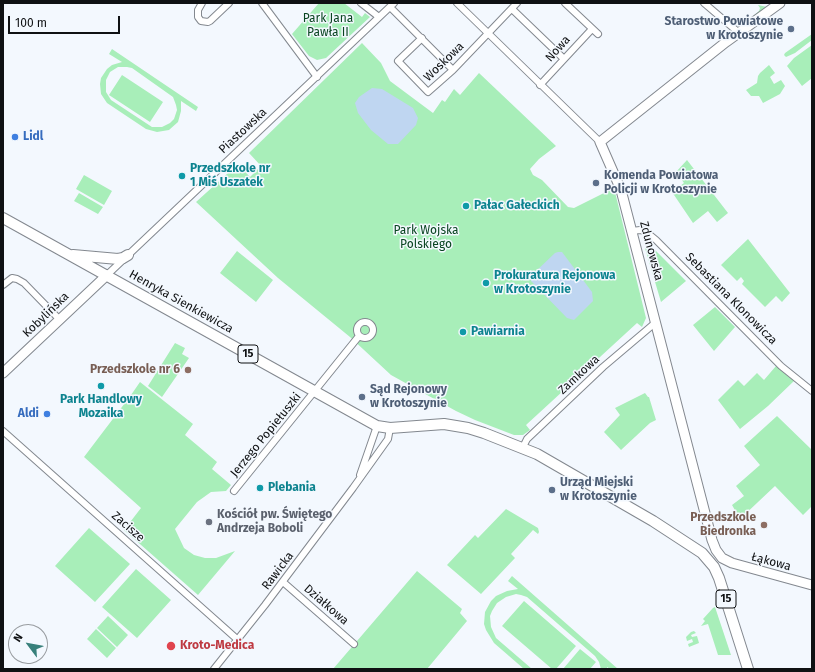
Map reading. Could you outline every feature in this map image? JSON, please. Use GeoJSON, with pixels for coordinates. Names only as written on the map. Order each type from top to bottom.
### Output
{"type":"FeatureCollection","features":[{"type":"Feature","properties":{"kind":"main road","name":"Henryka Sienkiewicza"},"geometry":{"type":"LineString","coordinates":[[3,218],[377,426],[390,428]]}},
{"type":"Feature","properties":{"kind":"main road"},"geometry":{"type":"LineString","coordinates":[[69,254],[118,259],[124,258],[128,255]]}},
{"type":"Feature","properties":{"kind":"main road","name":"15"},"geometry":{"type":"LineString","coordinates":[[390,428],[444,424],[484,433],[523,447],[558,465],[691,545],[705,555],[714,567],[719,578],[748,669]]}},
{"type":"Feature","properties":{"kind":"street"},"geometry":{"type":"LineString","coordinates":[[202,3],[198,10],[198,18],[201,21],[208,22],[229,3]]}},
{"type":"Feature","properties":{"kind":"street"},"geometry":{"type":"LineString","coordinates":[[262,3],[317,77]]}},
{"type":"Feature","properties":{"kind":"street"},"geometry":{"type":"LineString","coordinates":[[361,3],[379,17]]}},
{"type":"Feature","properties":{"kind":"street","name":"Zdunowska"},"geometry":{"type":"LineString","coordinates":[[457,3],[600,142],[621,190],[712,540],[716,550],[724,560]]}},
{"type":"Feature","properties":{"kind":"street","name":"Woskowa"},"geometry":{"type":"LineString","coordinates":[[422,38],[398,61],[428,92],[453,70],[517,3]]}},
{"type":"Feature","properties":{"kind":"street"},"geometry":{"type":"LineString","coordinates":[[565,3],[598,34]]}},
{"type":"Feature","properties":{"kind":"street"},"geometry":{"type":"LineString","coordinates":[[704,3],[738,32]]}},
{"type":"Feature","properties":{"kind":"street"},"geometry":{"type":"LineString","coordinates":[[600,142],[738,32],[780,3]]}},
{"type":"Feature","properties":{"kind":"street"},"geometry":{"type":"LineString","coordinates":[[392,5],[453,70]]}},
{"type":"Feature","properties":{"kind":"street","name":"Piastowska"},"geometry":{"type":"LineString","coordinates":[[107,275],[392,5]]}},
{"type":"Feature","properties":{"kind":"street"},"geometry":{"type":"LineString","coordinates":[[512,9],[564,59]]}},
{"type":"Feature","properties":{"kind":"street","name":"Nowa"},"geometry":{"type":"LineString","coordinates":[[540,85],[592,29]]}},
{"type":"Feature","properties":{"kind":"street","name":"Sebastiana Klonowicza"},"geometry":{"type":"LineString","coordinates":[[632,231],[645,231],[656,240],[781,366],[812,391]]}},
{"type":"Feature","properties":{"kind":"street","name":"Kobylińska"},"geometry":{"type":"LineString","coordinates":[[3,373],[107,275]]}},
{"type":"Feature","properties":{"kind":"street"},"geometry":{"type":"LineString","coordinates":[[3,285],[12,278],[24,283],[60,320]]}},
{"type":"Feature","properties":{"kind":"street","name":"Zamkowa"},"geometry":{"type":"LineString","coordinates":[[523,447],[527,439],[603,367],[655,323]]}},
{"type":"Feature","properties":{"kind":"street","name":"Jerzego Popiełuszki"},"geometry":{"type":"LineString","coordinates":[[234,491],[360,336]]}},
{"type":"Feature","properties":{"kind":"street","name":"Rawicka"},"geometry":{"type":"LineString","coordinates":[[356,484],[377,426]]}},
{"type":"Feature","properties":{"kind":"street","name":"Rawicka"},"geometry":{"type":"LineString","coordinates":[[214,669],[283,582],[356,484],[388,439],[390,428]]}},
{"type":"Feature","properties":{"kind":"street","name":"Zacisze"},"geometry":{"type":"LineString","coordinates":[[3,431],[238,640]]}},
{"type":"Feature","properties":{"kind":"street","name":"Łąkowa"},"geometry":{"type":"LineString","coordinates":[[724,560],[736,565],[812,585]]}},
{"type":"Feature","properties":{"kind":"street","name":"Działkowa"},"geometry":{"type":"LineString","coordinates":[[283,582],[354,644]]}},
{"type":"Feature","properties":{"kind":"green space","name":"Park Jana Pawła II"},"geometry":{"type":"Polygon","coordinates":[[[319,3],[344,3],[362,17],[365,13],[370,17],[326,58],[317,60],[309,56],[292,34],[319,3]]]}},
{"type":"Feature","properties":{"kind":"green space"},"geometry":{"type":"Polygon","coordinates":[[[758,5],[767,7],[745,22],[736,23],[726,16],[729,15],[733,19],[752,17],[759,11],[760,8],[758,5]]]}},
{"type":"Feature","properties":{"kind":"green space"},"geometry":{"type":"Polygon","coordinates":[[[812,34],[812,40],[795,53],[786,57],[784,55],[785,53],[812,34]]]}},
{"type":"Feature","properties":{"kind":"green space","name":"Park Wojska Polskiego"},"geometry":{"type":"Polygon","coordinates":[[[362,43],[381,63],[390,81],[433,113],[442,100],[445,102],[454,89],[460,95],[479,73],[556,146],[539,159],[530,169],[533,175],[542,180],[568,207],[574,208],[614,188],[646,318],[642,327],[637,323],[526,425],[530,430],[523,435],[514,435],[475,420],[391,375],[350,337],[278,278],[196,202],[238,164],[250,177],[261,166],[249,153],[362,43]]]}},
{"type":"Feature","properties":{"kind":"green space"},"geometry":{"type":"Polygon","coordinates":[[[812,45],[812,78],[802,86],[787,66],[794,58],[812,45]]]}},
{"type":"Feature","properties":{"kind":"green space"},"geometry":{"type":"Polygon","coordinates":[[[112,49],[198,107],[196,111],[181,101],[181,111],[178,122],[169,130],[157,132],[146,129],[107,103],[101,94],[101,78],[107,69],[112,65],[122,62],[109,54],[112,49]],[[118,67],[110,72],[106,80],[106,92],[111,100],[152,127],[162,127],[170,123],[174,119],[177,110],[173,97],[132,68],[118,67]]]}},
{"type":"Feature","properties":{"kind":"green space"},"geometry":{"type":"Polygon","coordinates":[[[769,65],[775,73],[770,77],[774,84],[781,80],[785,86],[780,94],[763,103],[759,96],[751,96],[746,90],[757,83],[760,73],[769,65]]]}},
{"type":"Feature","properties":{"kind":"green space"},"geometry":{"type":"Polygon","coordinates":[[[122,75],[163,102],[150,122],[109,95],[122,75]]]}},
{"type":"Feature","properties":{"kind":"green space"},"geometry":{"type":"Polygon","coordinates":[[[687,160],[728,213],[717,222],[708,211],[693,223],[672,192],[684,183],[676,172],[687,160]]]}},
{"type":"Feature","properties":{"kind":"green space"},"geometry":{"type":"Polygon","coordinates":[[[84,175],[112,191],[104,205],[76,189],[84,175]]]}},
{"type":"Feature","properties":{"kind":"green space"},"geometry":{"type":"Polygon","coordinates":[[[79,193],[103,207],[98,214],[74,201],[79,193]]]}},
{"type":"Feature","properties":{"kind":"green space"},"geometry":{"type":"Polygon","coordinates":[[[748,239],[790,293],[782,302],[776,296],[765,307],[742,284],[744,281],[741,277],[737,281],[721,265],[748,239]]]}},
{"type":"Feature","properties":{"kind":"green space"},"geometry":{"type":"Polygon","coordinates":[[[647,242],[686,281],[661,302],[645,248],[645,244],[647,242]]]}},
{"type":"Feature","properties":{"kind":"green space"},"geometry":{"type":"Polygon","coordinates":[[[237,251],[273,280],[256,302],[220,273],[237,251]]]}},
{"type":"Feature","properties":{"kind":"green space"},"geometry":{"type":"Polygon","coordinates":[[[715,307],[735,327],[714,351],[693,325],[715,307]]]}},
{"type":"Feature","properties":{"kind":"green space"},"geometry":{"type":"Polygon","coordinates":[[[175,343],[185,348],[182,354],[189,358],[162,397],[148,386],[175,343]]]}},
{"type":"Feature","properties":{"kind":"green space"},"geometry":{"type":"Polygon","coordinates":[[[776,366],[794,381],[768,406],[740,429],[718,400],[738,380],[744,386],[757,373],[764,380],[776,366]]]}},
{"type":"Feature","properties":{"kind":"green space"},"geometry":{"type":"Polygon","coordinates":[[[140,382],[193,424],[185,435],[217,462],[212,469],[231,485],[226,491],[211,492],[197,502],[175,529],[184,548],[194,555],[205,558],[216,558],[235,551],[198,595],[124,530],[141,508],[84,457],[140,382]]]}},
{"type":"Feature","properties":{"kind":"green space"},"geometry":{"type":"Polygon","coordinates":[[[645,393],[649,397],[656,420],[650,423],[621,450],[604,432],[620,415],[615,408],[645,393]]]}},
{"type":"Feature","properties":{"kind":"green space"},"geometry":{"type":"Polygon","coordinates":[[[777,416],[812,450],[812,506],[803,515],[775,486],[740,519],[732,505],[744,496],[736,486],[760,465],[744,446],[777,416]]]}},
{"type":"Feature","properties":{"kind":"green space"},"geometry":{"type":"Polygon","coordinates":[[[506,509],[538,528],[539,532],[538,534],[533,530],[511,554],[515,558],[481,594],[447,565],[475,535],[478,538],[506,509]]]}},
{"type":"Feature","properties":{"kind":"green space"},"geometry":{"type":"Polygon","coordinates":[[[89,528],[130,564],[95,602],[55,566],[89,528]]]}},
{"type":"Feature","properties":{"kind":"green space"},"geometry":{"type":"Polygon","coordinates":[[[136,569],[171,600],[137,638],[102,607],[136,569]]]}},
{"type":"Feature","properties":{"kind":"green space"},"geometry":{"type":"Polygon","coordinates":[[[417,571],[462,609],[460,613],[467,621],[427,669],[333,669],[417,571]]]}},
{"type":"Feature","properties":{"kind":"green space"},"geometry":{"type":"Polygon","coordinates":[[[512,576],[618,669],[610,669],[607,667],[607,669],[601,669],[595,656],[527,597],[521,595],[516,594],[506,597],[497,603],[490,616],[491,627],[496,638],[532,669],[524,669],[494,643],[484,624],[485,612],[491,601],[496,596],[507,591],[518,589],[508,581],[512,576]]]}},
{"type":"Feature","properties":{"kind":"green space"},"geometry":{"type":"Polygon","coordinates":[[[524,601],[576,646],[556,669],[552,669],[502,626],[524,601]]]}},
{"type":"Feature","properties":{"kind":"green space"},"geometry":{"type":"Polygon","coordinates":[[[715,607],[731,655],[718,655],[708,624],[701,626],[705,621],[703,619],[715,607]]]}},
{"type":"Feature","properties":{"kind":"green space"},"geometry":{"type":"Polygon","coordinates":[[[108,616],[128,635],[117,647],[97,628],[108,616]]]}},
{"type":"Feature","properties":{"kind":"green space"},"geometry":{"type":"Polygon","coordinates":[[[96,629],[116,648],[107,658],[87,639],[96,629]]]}},
{"type":"Feature","properties":{"kind":"green space"},"geometry":{"type":"Polygon","coordinates":[[[694,631],[696,633],[691,635],[692,637],[697,636],[699,643],[689,647],[688,644],[693,642],[692,639],[687,641],[686,637],[694,631]]]}},
{"type":"Feature","properties":{"kind":"green space"},"geometry":{"type":"Polygon","coordinates":[[[580,649],[596,662],[590,669],[563,669],[580,649]]]}},
{"type":"Feature","properties":{"kind":"water"},"geometry":{"type":"Polygon","coordinates":[[[372,88],[382,89],[413,108],[418,118],[416,125],[398,144],[388,144],[371,130],[358,113],[355,103],[359,97],[372,88]]]}},
{"type":"Feature","properties":{"kind":"water"},"geometry":{"type":"Polygon","coordinates":[[[562,252],[592,292],[593,301],[574,320],[567,318],[531,281],[530,278],[555,253],[562,252]]]}},
{"type":"Feature","properties":{"kind":"place","name":"Starostwo Powiatowe w Krotoszynie"},"geometry":{"type":"Point","coordinates":[791,29]}},
{"type":"Feature","properties":{"kind":"place","name":"Lidl"},"geometry":{"type":"Point","coordinates":[15,137]}},
{"type":"Feature","properties":{"kind":"place","name":"Przedszkole nr 1 Miś Uszatek"},"geometry":{"type":"Point","coordinates":[182,176]}},
{"type":"Feature","properties":{"kind":"place","name":"Komenda Powiatowa Policji w Krotoszynie"},"geometry":{"type":"Point","coordinates":[596,183]}},
{"type":"Feature","properties":{"kind":"place","name":"Pałac Gałeckich"},"geometry":{"type":"Point","coordinates":[466,206]}},
{"type":"Feature","properties":{"kind":"place","name":"Prokuratura Rejonowa w Krotoszynie"},"geometry":{"type":"Point","coordinates":[486,283]}},
{"type":"Feature","properties":{"kind":"place","name":"Pawiarnia"},"geometry":{"type":"Point","coordinates":[463,332]}},
{"type":"Feature","properties":{"kind":"place","name":"Przedszkole nr 6"},"geometry":{"type":"Point","coordinates":[188,370]}},
{"type":"Feature","properties":{"kind":"place","name":"Park Handlowy Mozaika"},"geometry":{"type":"Point","coordinates":[101,386]}},
{"type":"Feature","properties":{"kind":"place","name":"Sąd Rejonowy w Krotoszynie"},"geometry":{"type":"Point","coordinates":[362,397]}},
{"type":"Feature","properties":{"kind":"place","name":"Aldi"},"geometry":{"type":"Point","coordinates":[47,414]}},
{"type":"Feature","properties":{"kind":"place","name":"Plebania"},"geometry":{"type":"Point","coordinates":[260,488]}},
{"type":"Feature","properties":{"kind":"place","name":"Urząd Miejski w Krotoszynie"},"geometry":{"type":"Point","coordinates":[552,490]}},
{"type":"Feature","properties":{"kind":"place","name":"Kościół pw. Świętego Andrzeja Boboli"},"geometry":{"type":"Point","coordinates":[209,522]}},
{"type":"Feature","properties":{"kind":"place","name":"Przedszkole Biedronka"},"geometry":{"type":"Point","coordinates":[764,525]}},
{"type":"Feature","properties":{"kind":"place","name":"Kroto-Medica"},"geometry":{"type":"Point","coordinates":[171,646]}}]}
